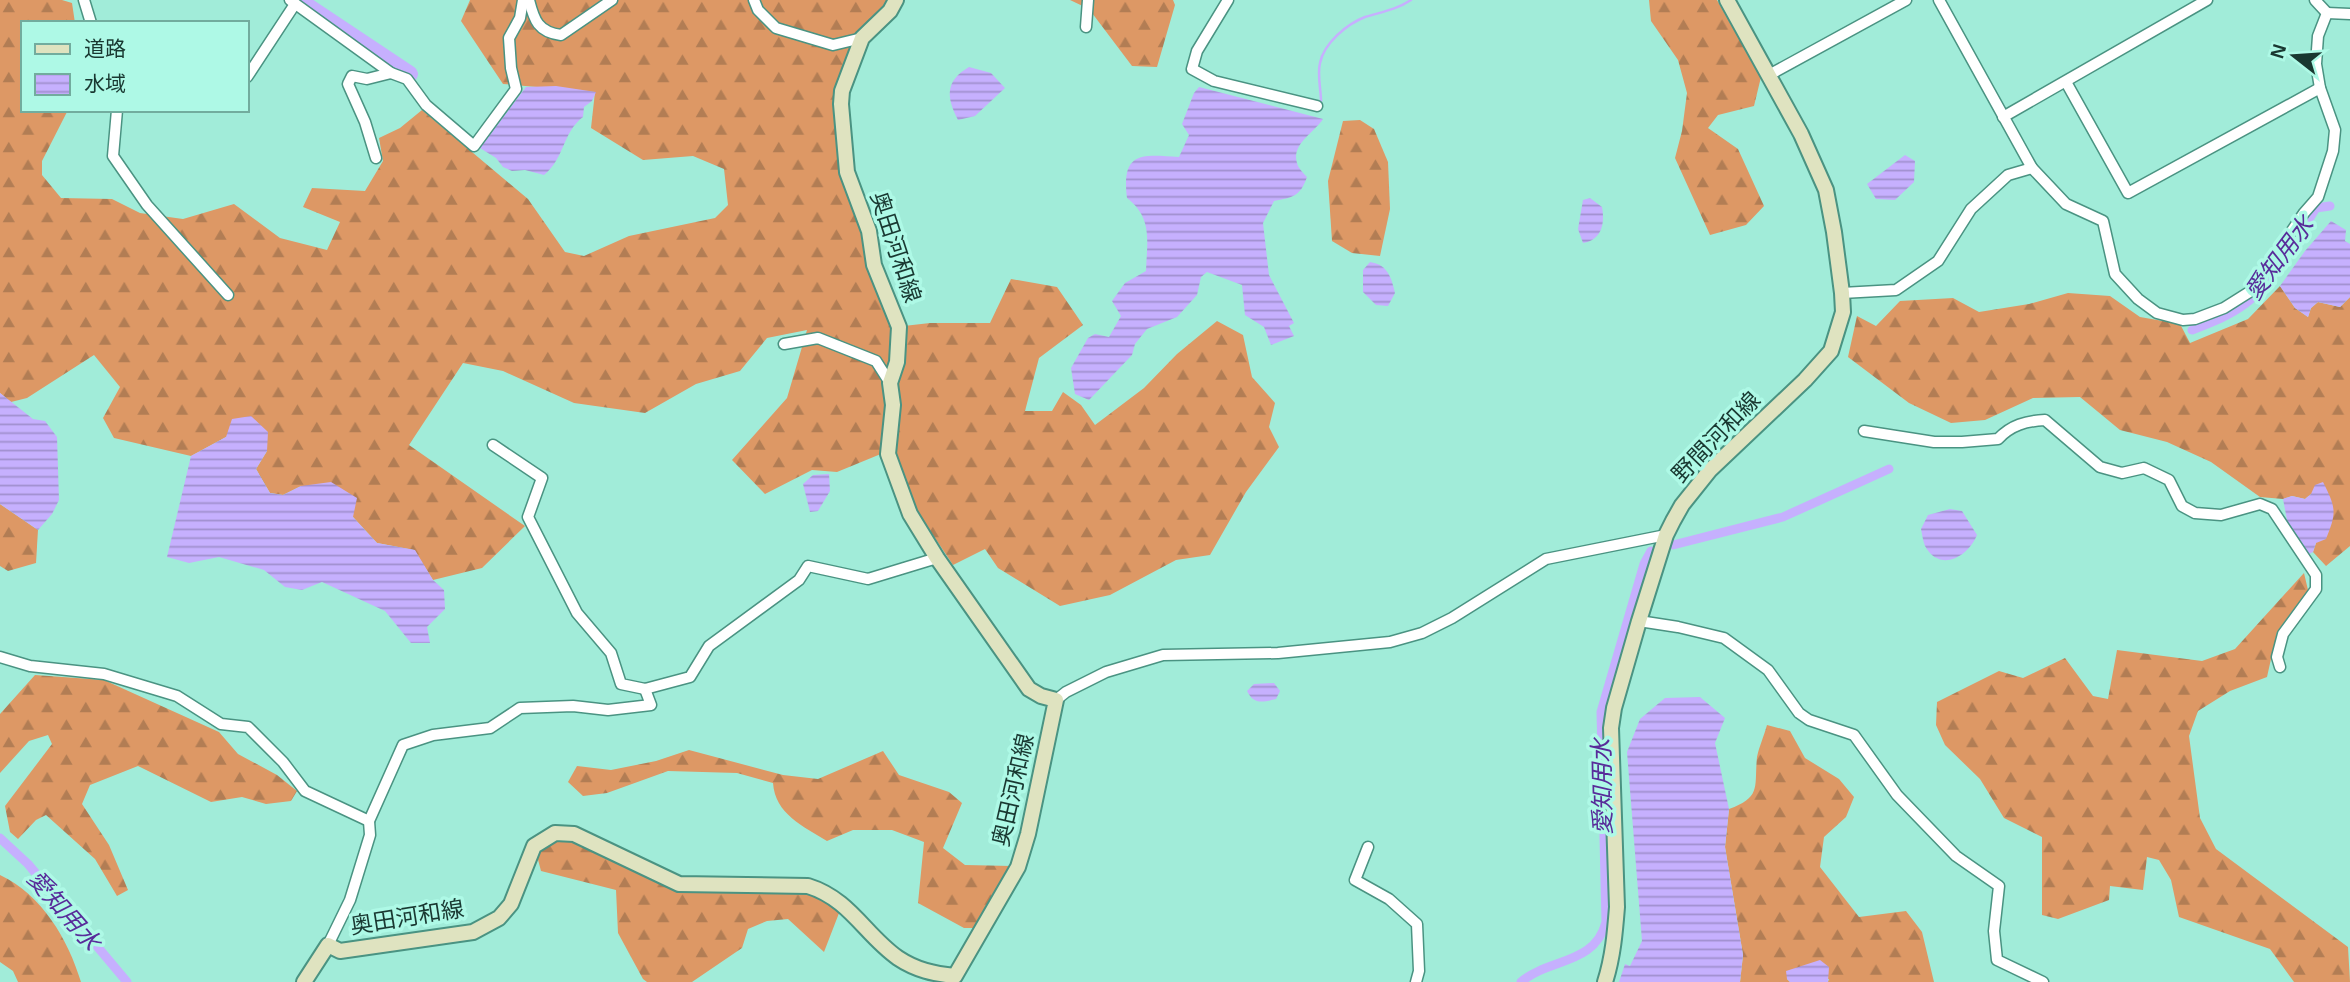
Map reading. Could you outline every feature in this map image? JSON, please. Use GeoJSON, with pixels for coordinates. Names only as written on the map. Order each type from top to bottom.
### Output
{"type":"FeatureCollection","features":[{"type":"Feature","properties":{"kind":"main road","name":"奥田河和線"},"geometry":{"type":"LineString","coordinates":[[304,982],[328,945],[340,951],[472,932],[499,918],[511,904],[534,846],[555,833],[574,834],[679,884],[808,886],[825,891],[840,901],[897,958],[925,972],[955,979],[1018,867],[1028,834],[1056,700],[1029,689],[937,558],[910,514],[888,454],[893,405],[890,383],[897,362],[899,327],[874,265],[869,231],[846,172],[842,92],[862,38],[890,10],[896,0]]}},
{"type":"Feature","properties":{"kind":"main road","name":"野間河和線"},"geometry":{"type":"LineString","coordinates":[[1605,982],[1615,936],[1617,907],[1611,728],[1614,709],[1665,535],[1682,505],[1710,470],[1805,380],[1831,351],[1843,312],[1826,190],[1801,134],[1727,0]]}},
{"type":"Feature","properties":{"kind":"street"},"geometry":{"type":"LineString","coordinates":[[84,0],[90,21]]}},
{"type":"Feature","properties":{"kind":"street"},"geometry":{"type":"LineString","coordinates":[[248,75],[293,2],[391,73],[407,79],[426,105],[474,146],[516,89],[509,38],[520,18],[523,0]]}},
{"type":"Feature","properties":{"kind":"street"},"geometry":{"type":"LineString","coordinates":[[529,0],[534,19],[550,34],[561,35],[612,0]]}},
{"type":"Feature","properties":{"kind":"street"},"geometry":{"type":"LineString","coordinates":[[754,0],[758,10],[775,28],[833,45],[862,38]]}},
{"type":"Feature","properties":{"kind":"street"},"geometry":{"type":"LineString","coordinates":[[1086,27],[1088,0]]}},
{"type":"Feature","properties":{"kind":"street"},"geometry":{"type":"LineString","coordinates":[[1228,0],[1197,51],[1192,69],[1214,81],[1317,106]]}},
{"type":"Feature","properties":{"kind":"street"},"geometry":{"type":"LineString","coordinates":[[1769,75],[1906,0]]}},
{"type":"Feature","properties":{"kind":"street"},"geometry":{"type":"LineString","coordinates":[[1939,0],[2032,168],[2066,204],[2102,221],[2115,274],[2138,299],[2157,313],[2183,320],[2195,319],[2224,308],[2251,291],[2318,197],[2333,151],[2334,130],[2320,88],[2316,65],[2318,36],[2327,13]]}},
{"type":"Feature","properties":{"kind":"street"},"geometry":{"type":"LineString","coordinates":[[2003,117],[2207,0]]}},
{"type":"Feature","properties":{"kind":"street"},"geometry":{"type":"LineString","coordinates":[[2315,0],[2327,13],[2350,14]]}},
{"type":"Feature","properties":{"kind":"street"},"geometry":{"type":"LineString","coordinates":[[376,158],[365,122],[348,84],[352,76],[367,79],[391,73]]}},
{"type":"Feature","properties":{"kind":"street"},"geometry":{"type":"LineString","coordinates":[[2066,82],[2128,193],[2320,88]]}},
{"type":"Feature","properties":{"kind":"street"},"geometry":{"type":"LineString","coordinates":[[117,112],[113,156],[147,205],[228,295]]}},
{"type":"Feature","properties":{"kind":"street"},"geometry":{"type":"LineString","coordinates":[[1842,293],[1896,290],[1938,261],[1971,209],[2008,175],[2032,168]]}},
{"type":"Feature","properties":{"kind":"street"},"geometry":{"type":"LineString","coordinates":[[784,344],[818,338],[876,361],[890,383]]}},
{"type":"Feature","properties":{"kind":"street"},"geometry":{"type":"LineString","coordinates":[[1864,431],[1934,442],[1962,442],[1998,439],[2007,429],[2028,420],[2045,419],[2100,467],[2122,473],[2144,468],[2169,480],[2182,506],[2195,513],[2221,514],[2260,504],[2272,509],[2316,575],[2316,589],[2283,634],[2277,657],[2280,667]]}},
{"type":"Feature","properties":{"kind":"street"},"geometry":{"type":"LineString","coordinates":[[493,446],[542,478],[528,517],[577,612],[611,653],[621,684],[645,689],[690,677],[709,646],[799,580],[808,566],[868,579],[937,558]]}},
{"type":"Feature","properties":{"kind":"street"},"geometry":{"type":"LineString","coordinates":[[1056,700],[1106,672],[1163,655],[1278,653],[1390,642],[1422,633],[1452,618],[1546,559],[1665,535]]}},
{"type":"Feature","properties":{"kind":"street"},"geometry":{"type":"LineString","coordinates":[[1639,621],[1724,638],[1768,670],[1799,713],[1809,720],[1854,735],[1897,795],[1956,856],[1999,886],[1994,931],[1997,960],[2043,982]]}},
{"type":"Feature","properties":{"kind":"street"},"geometry":{"type":"LineString","coordinates":[[0,657],[30,666],[104,674],[177,696],[221,724],[248,727],[283,762],[305,791],[369,821]]}},
{"type":"Feature","properties":{"kind":"street"},"geometry":{"type":"LineString","coordinates":[[328,945],[350,900],[370,835],[369,821],[403,745],[433,735],[490,728],[520,708],[573,706],[608,710],[651,705],[645,689]]}},
{"type":"Feature","properties":{"kind":"street"},"geometry":{"type":"LineString","coordinates":[[1368,847],[1355,880],[1389,899],[1417,924],[1419,971],[1416,982]]}},
{"type":"Feature","properties":{"kind":"green space"},"geometry":{"type":"Polygon","coordinates":[[[0,0],[62,0],[72,3],[75,21],[21,21],[21,112],[67,112],[42,161],[42,175],[61,198],[112,199],[140,213],[183,219],[234,204],[280,238],[327,250],[340,222],[303,207],[312,188],[365,191],[383,161],[379,138],[400,128],[422,110],[528,199],[565,252],[584,256],[629,236],[715,218],[728,205],[724,169],[693,156],[643,160],[591,128],[595,92],[503,84],[461,21],[470,0],[904,0],[861,32],[837,91],[837,144],[841,174],[864,230],[895,327],[930,323],[990,323],[1011,279],[1057,287],[1083,325],[1039,358],[1025,411],[1052,411],[1063,392],[1081,405],[1095,425],[1144,388],[1177,354],[1217,321],[1243,335],[1252,377],[1275,403],[1269,427],[1279,447],[1246,492],[1210,555],[1176,560],[1110,595],[1060,606],[998,568],[985,549],[953,565],[917,511],[893,449],[837,472],[812,470],[765,494],[732,460],[787,398],[807,330],[767,338],[740,371],[696,384],[645,413],[574,403],[503,371],[463,363],[409,445],[525,526],[482,568],[433,580],[414,550],[377,543],[353,517],[301,486],[283,495],[270,493],[256,469],[267,451],[226,437],[191,456],[114,438],[103,418],[120,387],[94,355],[27,398],[11,402],[0,393],[0,0]]]}},
{"type":"Feature","properties":{"kind":"green space"},"geometry":{"type":"Polygon","coordinates":[[[1070,0],[1173,0],[1175,5],[1157,67],[1132,66],[1089,9],[1070,0]]]}},
{"type":"Feature","properties":{"kind":"green space"},"geometry":{"type":"Polygon","coordinates":[[[1649,0],[1717,0],[1761,77],[1754,106],[1718,115],[1708,128],[1738,149],[1764,206],[1746,225],[1710,235],[1675,158],[1687,93],[1678,60],[1651,21],[1649,0]]]}},
{"type":"Feature","properties":{"kind":"green space"},"geometry":{"type":"Polygon","coordinates":[[[1360,120],[1374,129],[1388,162],[1390,209],[1380,256],[1352,253],[1332,241],[1328,181],[1343,121],[1360,120]]]}},
{"type":"Feature","properties":{"kind":"green space"},"geometry":{"type":"Polygon","coordinates":[[[2280,286],[2295,308],[2308,317],[2311,308],[2318,302],[2340,307],[2350,297],[2350,546],[2326,566],[2313,552],[2316,543],[2311,494],[2305,499],[2292,496],[2283,499],[2260,497],[2211,462],[2167,442],[2120,430],[2080,397],[2033,398],[1985,420],[1951,423],[1909,403],[1848,357],[1857,316],[1876,326],[1900,301],[1953,298],[1979,312],[2029,304],[2068,293],[2110,296],[2140,317],[2180,324],[2190,343],[2248,319],[2280,286]]]}},
{"type":"Feature","properties":{"kind":"green space"},"geometry":{"type":"Polygon","coordinates":[[[0,504],[38,530],[36,563],[8,571],[0,566],[0,504]]]}},
{"type":"Feature","properties":{"kind":"green space"},"geometry":{"type":"Polygon","coordinates":[[[2304,573],[2308,590],[2277,632],[2267,677],[2230,691],[2198,711],[2189,736],[2200,818],[2216,849],[2348,947],[2350,982],[2294,982],[2270,949],[2179,917],[2171,880],[2159,860],[2147,857],[2143,890],[2110,886],[2109,900],[2058,919],[2042,915],[2042,837],[2004,818],[1980,779],[1945,745],[1936,725],[1937,702],[1999,671],[2023,678],[2065,658],[2093,696],[2108,699],[2117,650],[2202,661],[2235,649],[2304,573]]]}},
{"type":"Feature","properties":{"kind":"green space"},"geometry":{"type":"Polygon","coordinates":[[[35,675],[104,680],[219,732],[238,754],[277,775],[297,791],[291,801],[266,804],[242,797],[211,802],[138,766],[90,785],[82,804],[109,845],[128,890],[117,896],[95,859],[46,815],[36,820],[18,839],[10,832],[5,806],[52,744],[48,735],[29,741],[0,773],[0,714],[35,675]]]}},
{"type":"Feature","properties":{"kind":"green space"},"geometry":{"type":"Polygon","coordinates":[[[1767,725],[1790,731],[1805,758],[1839,779],[1854,797],[1846,817],[1824,837],[1820,867],[1859,917],[1906,911],[1922,932],[1934,982],[1828,982],[1829,979],[1787,979],[1790,982],[1740,982],[1743,955],[1725,847],[1729,809],[1747,800],[1754,790],[1757,757],[1767,725]]]}},
{"type":"Feature","properties":{"kind":"green space"},"geometry":{"type":"Polygon","coordinates":[[[689,750],[783,775],[818,779],[883,751],[899,775],[949,792],[962,803],[943,848],[965,865],[1012,866],[977,928],[964,928],[918,903],[924,842],[892,830],[853,830],[827,841],[785,811],[775,794],[773,783],[737,773],[668,771],[607,793],[583,796],[568,782],[577,766],[611,770],[656,761],[689,750]]]}},
{"type":"Feature","properties":{"kind":"green space"},"geometry":{"type":"Polygon","coordinates":[[[553,839],[575,839],[677,888],[807,890],[841,908],[824,952],[788,919],[767,921],[748,929],[742,948],[692,982],[647,982],[618,933],[616,890],[541,871],[536,852],[553,839]]]}},
{"type":"Feature","properties":{"kind":"green space"},"geometry":{"type":"Polygon","coordinates":[[[0,875],[29,894],[41,906],[69,950],[81,982],[18,982],[13,971],[0,962],[0,875]]]}},
{"type":"Feature","properties":{"kind":"water"},"geometry":{"type":"Polygon","coordinates":[[[969,67],[991,73],[1005,88],[975,116],[958,120],[951,104],[950,90],[955,78],[969,67]]]}},
{"type":"Feature","properties":{"kind":"water"},"geometry":{"type":"Polygon","coordinates":[[[556,86],[596,92],[592,101],[584,107],[583,117],[571,130],[556,161],[544,175],[525,170],[512,171],[480,148],[526,87],[556,86]]]}},
{"type":"Feature","properties":{"kind":"water"},"geometry":{"type":"Polygon","coordinates":[[[1199,87],[1323,119],[1297,150],[1298,165],[1307,177],[1302,189],[1291,197],[1274,201],[1263,223],[1269,275],[1294,323],[1289,326],[1294,336],[1271,345],[1264,327],[1245,315],[1242,285],[1207,272],[1201,277],[1197,295],[1177,317],[1147,329],[1135,344],[1132,355],[1089,400],[1075,394],[1071,368],[1088,338],[1095,334],[1109,337],[1121,316],[1112,301],[1125,283],[1146,271],[1147,231],[1141,214],[1127,198],[1128,171],[1131,163],[1145,156],[1179,157],[1189,135],[1182,124],[1199,87]]]}},
{"type":"Feature","properties":{"kind":"water"},"geometry":{"type":"Polygon","coordinates":[[[1905,155],[1915,161],[1914,182],[1895,200],[1876,199],[1867,184],[1905,155]]]}},
{"type":"Feature","properties":{"kind":"water"},"geometry":{"type":"Polygon","coordinates":[[[1590,198],[1602,207],[1603,219],[1598,235],[1583,243],[1578,229],[1583,200],[1590,198]]]}},
{"type":"Feature","properties":{"kind":"water"},"geometry":{"type":"Polygon","coordinates":[[[2331,221],[2346,230],[2345,241],[2350,244],[2350,297],[2340,307],[2318,302],[2311,308],[2308,317],[2295,308],[2280,286],[2331,221]]]}},
{"type":"Feature","properties":{"kind":"water"},"geometry":{"type":"Polygon","coordinates":[[[1370,262],[1385,269],[1390,277],[1395,293],[1388,306],[1376,305],[1363,292],[1363,270],[1370,262]]]}},
{"type":"Feature","properties":{"kind":"water"},"geometry":{"type":"Polygon","coordinates":[[[0,393],[33,419],[45,421],[57,437],[59,500],[52,514],[38,530],[0,504],[0,393]]]}},
{"type":"Feature","properties":{"kind":"water"},"geometry":{"type":"Polygon","coordinates":[[[251,416],[268,432],[267,451],[256,469],[270,493],[283,495],[301,486],[331,482],[357,498],[353,517],[377,543],[415,550],[433,580],[444,590],[445,609],[427,627],[430,643],[411,643],[385,611],[322,582],[302,590],[285,587],[264,570],[219,557],[189,563],[167,557],[191,456],[226,437],[232,419],[251,416]]]}},
{"type":"Feature","properties":{"kind":"water"},"geometry":{"type":"Polygon","coordinates":[[[829,474],[830,491],[818,511],[810,512],[803,484],[813,475],[829,474]]]}},
{"type":"Feature","properties":{"kind":"water"},"geometry":{"type":"Polygon","coordinates":[[[2323,482],[2333,504],[2332,522],[2326,539],[2316,543],[2313,552],[2309,554],[2288,525],[2283,499],[2292,496],[2305,499],[2315,485],[2323,482]]]}},
{"type":"Feature","properties":{"kind":"water"},"geometry":{"type":"Polygon","coordinates":[[[1950,509],[1962,511],[1977,535],[1961,555],[1953,559],[1938,559],[1925,546],[1921,529],[1928,515],[1950,509]]]}},
{"type":"Feature","properties":{"kind":"water"},"geometry":{"type":"Polygon","coordinates":[[[1274,683],[1280,691],[1276,699],[1256,700],[1247,691],[1254,684],[1274,683]]]}},
{"type":"Feature","properties":{"kind":"water"},"geometry":{"type":"Polygon","coordinates":[[[1700,697],[1725,718],[1715,743],[1729,809],[1725,847],[1743,955],[1740,982],[1619,982],[1625,964],[1630,966],[1642,941],[1627,752],[1640,719],[1665,698],[1700,697]]]}},
{"type":"Feature","properties":{"kind":"water"},"geometry":{"type":"Polygon","coordinates":[[[1820,960],[1829,967],[1828,982],[1790,982],[1787,979],[1786,971],[1820,960]]]}},
{"type":"Feature","properties":{"kind":"waterway"},"geometry":{"type":"LineString","coordinates":[[299,0],[410,74]]}},
{"type":"Feature","properties":{"kind":"waterway"},"geometry":{"type":"LineString","coordinates":[[1321,101],[1319,67],[1331,42],[1358,20],[1411,0]]}},
{"type":"Feature","properties":{"kind":"waterway","name":"愛知用水"},"geometry":{"type":"LineString","coordinates":[[2192,330],[2245,304],[2265,285],[2316,208],[2330,206]]}},
{"type":"Feature","properties":{"kind":"waterway","name":"愛知用水"},"geometry":{"type":"LineString","coordinates":[[1673,545],[1783,517],[1889,469]]}},
{"type":"Feature","properties":{"kind":"waterway","name":"愛知用水"},"geometry":{"type":"LineString","coordinates":[[1521,982],[1532,974],[1582,954],[1600,936],[1606,922],[1601,712],[1644,564],[1651,551]]}},
{"type":"Feature","properties":{"kind":"waterway","name":"愛知用水"},"geometry":{"type":"LineString","coordinates":[[0,838],[28,864],[127,982]]}}]}
